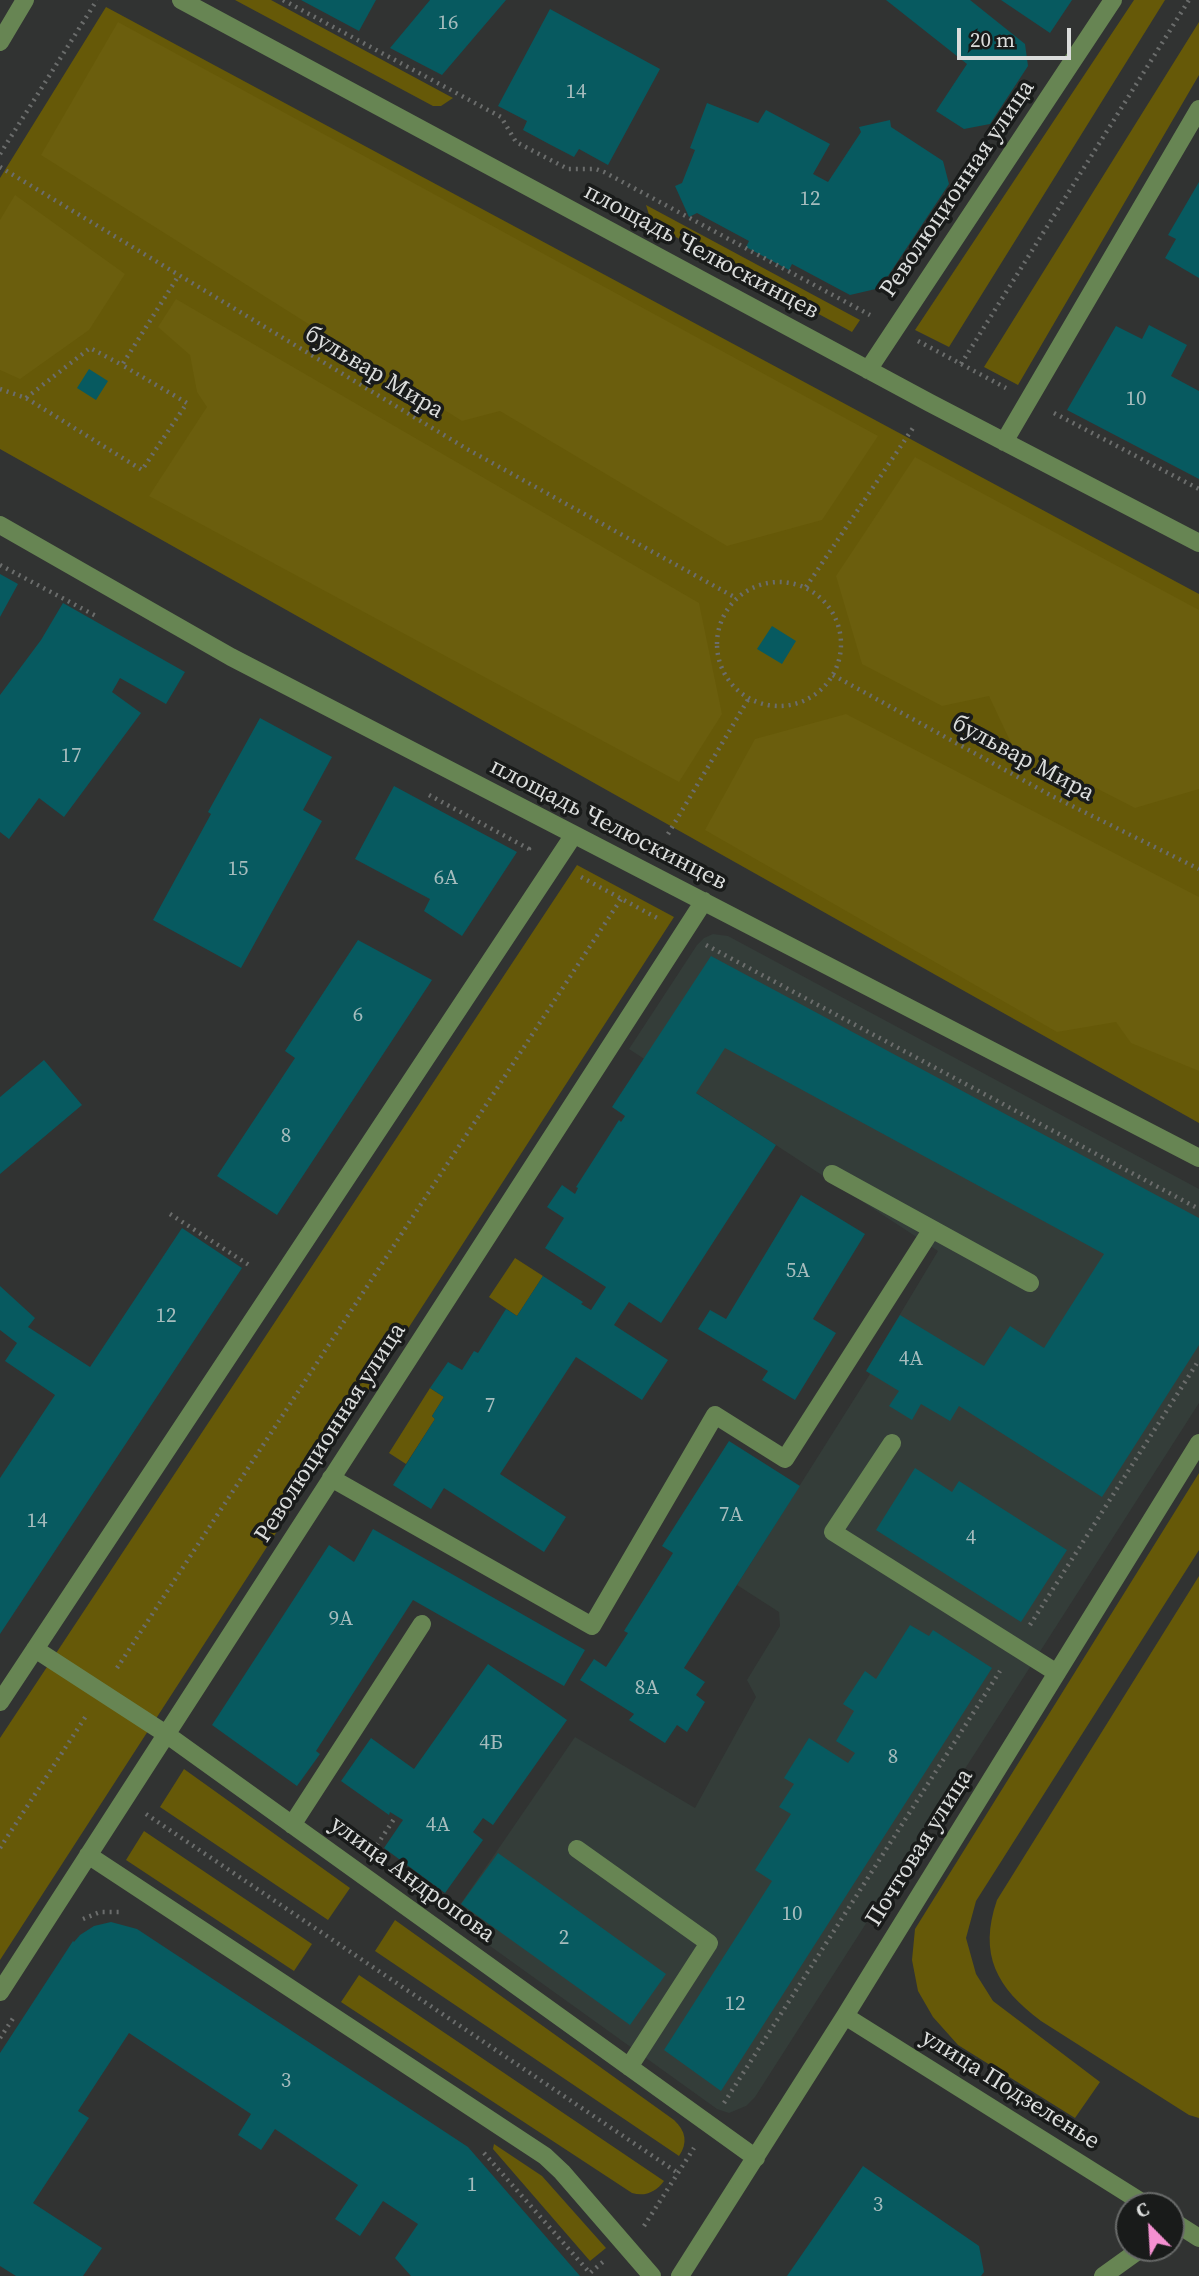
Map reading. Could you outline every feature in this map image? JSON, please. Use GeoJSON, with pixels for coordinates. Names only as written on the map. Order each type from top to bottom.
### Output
{"type":"FeatureCollection","features":[{"type":"Feature","properties":{"kind":"street"},"geometry":{"type":"LineString","coordinates":[[0,42],[26,0]]}},
{"type":"Feature","properties":{"kind":"street","name":"площадь Челюскинцев"},"geometry":{"type":"LineString","coordinates":[[181,0],[868,370],[1199,543]]}},
{"type":"Feature","properties":{"kind":"street","name":"Революционная улица"},"geometry":{"type":"LineString","coordinates":[[868,370],[1113,0]]}},
{"type":"Feature","properties":{"kind":"street"},"geometry":{"type":"LineString","coordinates":[[1004,442],[1199,109]]}},
{"type":"Feature","properties":{"kind":"street","name":"площадь Челюскинцев"},"geometry":{"type":"LineString","coordinates":[[0,525],[231,657],[1199,1158]]}},
{"type":"Feature","properties":{"kind":"street"},"geometry":{"type":"LineString","coordinates":[[0,1702],[573,836]]}},
{"type":"Feature","properties":{"kind":"street","name":"Революционная улица"},"geometry":{"type":"LineString","coordinates":[[0,1992],[705,901]]}},
{"type":"Feature","properties":{"kind":"street"},"geometry":{"type":"LineString","coordinates":[[832,1174],[1030,1283]]}},
{"type":"Feature","properties":{"kind":"street"},"geometry":{"type":"LineString","coordinates":[[331,1478],[592,1626],[715,1415],[785,1459],[932,1229]]}},
{"type":"Feature","properties":{"kind":"street"},"geometry":{"type":"LineString","coordinates":[[892,1443],[833,1532],[1057,1673]]}},
{"type":"Feature","properties":{"kind":"street","name":"Почтовая улица"},"geometry":{"type":"LineString","coordinates":[[680,2276],[845,2016],[1199,1443]]}},
{"type":"Feature","properties":{"kind":"street"},"geometry":{"type":"LineString","coordinates":[[292,1825],[422,1624]]}},
{"type":"Feature","properties":{"kind":"street","name":"улица Андропова"},"geometry":{"type":"LineString","coordinates":[[35,1649],[166,1734],[755,2158]]}},
{"type":"Feature","properties":{"kind":"street"},"geometry":{"type":"LineString","coordinates":[[578,1849],[709,1943],[629,2067]]}},
{"type":"Feature","properties":{"kind":"street"},"geometry":{"type":"LineString","coordinates":[[88,1855],[545,2156],[652,2276]]}},
{"type":"Feature","properties":{"kind":"street","name":"улица Подзеленье"},"geometry":{"type":"LineString","coordinates":[[845,2016],[1126,2192]]}},
{"type":"Feature","properties":{"kind":"street"},"geometry":{"type":"LineString","coordinates":[[1103,2276],[1122,2262]]}},
{"type":"Feature","properties":{"kind":"path"},"geometry":{"type":"LineString","coordinates":[[0,154],[97,0]]}},
{"type":"Feature","properties":{"kind":"path"},"geometry":{"type":"LineString","coordinates":[[283,0],[501,117],[516,142],[568,169],[596,169],[604,172],[1199,489]]}},
{"type":"Feature","properties":{"kind":"path"},"geometry":{"type":"LineString","coordinates":[[961,364],[1189,0]]}},
{"type":"Feature","properties":{"kind":"path","name":"бульвар Мира"},"geometry":{"type":"LineString","coordinates":[[0,167],[467,449],[736,598]]}},
{"type":"Feature","properties":{"kind":"path"},"geometry":{"type":"LineString","coordinates":[[122,365],[179,275]]}},
{"type":"Feature","properties":{"kind":"path"},"geometry":{"type":"LineString","coordinates":[[0,389],[26,398],[142,470],[187,403],[90,348],[26,398]]}},
{"type":"Feature","properties":{"kind":"path"},"geometry":{"type":"LineString","coordinates":[[806,587],[917,422]]}},
{"type":"Feature","properties":{"kind":"path"},"geometry":{"type":"LineString","coordinates":[[0,565],[110,624]]}},
{"type":"Feature","properties":{"kind":"path"},"geometry":{"type":"LineString","coordinates":[[769,582],[788,582],[806,587],[823,599],[835,615],[842,635],[841,656],[834,675],[821,690],[805,701],[786,705],[767,704],[749,698],[734,686],[723,670],[718,651],[718,632],[724,614],[736,598],[769,582]]}},
{"type":"Feature","properties":{"kind":"path","name":"бульвар Мира"},"geometry":{"type":"LineString","coordinates":[[834,675],[1052,796],[1199,869]]}},
{"type":"Feature","properties":{"kind":"path"},"geometry":{"type":"LineString","coordinates":[[668,834],[749,698]]}},
{"type":"Feature","properties":{"kind":"path"},"geometry":{"type":"LineString","coordinates":[[422,791],[529,849],[522,860]]}},
{"type":"Feature","properties":{"kind":"path"},"geometry":{"type":"LineString","coordinates":[[572,872],[669,925]]}},
{"type":"Feature","properties":{"kind":"path"},"geometry":{"type":"LineString","coordinates":[[116,1671],[621,899]]}},
{"type":"Feature","properties":{"kind":"path"},"geometry":{"type":"LineString","coordinates":[[700,942],[1199,1209]]}},
{"type":"Feature","properties":{"kind":"path"},"geometry":{"type":"LineString","coordinates":[[170,1214],[252,1267]]}},
{"type":"Feature","properties":{"kind":"path"},"geometry":{"type":"LineString","coordinates":[[245,1279],[259,1257]]}},
{"type":"Feature","properties":{"kind":"path"},"geometry":{"type":"LineString","coordinates":[[484,2152],[590,2273],[608,2258],[618,2269],[1199,1360]]}},
{"type":"Feature","properties":{"kind":"path"},"geometry":{"type":"LineString","coordinates":[[0,1848],[92,1707]]}},
{"type":"Feature","properties":{"kind":"path"},"geometry":{"type":"LineString","coordinates":[[145,1814],[678,2173]]}},
{"type":"Feature","properties":{"kind":"path"},"geometry":{"type":"LineString","coordinates":[[373,1851],[397,1816]]}},
{"type":"Feature","properties":{"kind":"path"},"geometry":{"type":"LineString","coordinates":[[75,1925],[100,1912],[111,1910],[127,1913]]}},
{"type":"Feature","properties":{"kind":"path"},"geometry":{"type":"LineString","coordinates":[[0,2038],[20,2007]]}},
{"type":"Feature","properties":{"kind":"shaded area"},"geometry":{"type":"Polygon","coordinates":[[[235,0],[271,0],[453,98],[441,106],[433,106],[235,0]]]}},
{"type":"Feature","properties":{"kind":"shaded area"},"geometry":{"type":"Polygon","coordinates":[[[1134,0],[1165,0],[949,347],[915,330],[1134,0]]]}},
{"type":"Feature","properties":{"kind":"shaded area"},"geometry":{"type":"Polygon","coordinates":[[[106,7],[1199,594],[1199,1123],[0,449],[0,178],[106,7]]]}},
{"type":"Feature","properties":{"kind":"shaded area"},"geometry":{"type":"Polygon","coordinates":[[[118,22],[878,436],[822,520],[727,546],[500,411],[462,421],[41,155],[118,22]]]}},
{"type":"Feature","properties":{"kind":"shaded area"},"geometry":{"type":"Polygon","coordinates":[[[1199,22],[1199,75],[1018,385],[984,367],[1199,22]]]}},
{"type":"Feature","properties":{"kind":"shaded area"},"geometry":{"type":"Polygon","coordinates":[[[15,195],[125,274],[89,330],[20,379],[0,370],[0,220],[15,195]]]}},
{"type":"Feature","properties":{"kind":"shaded area"},"geometry":{"type":"Polygon","coordinates":[[[646,205],[860,320],[852,332],[661,229],[650,218],[646,205]]]}},
{"type":"Feature","properties":{"kind":"shaded area"},"geometry":{"type":"Polygon","coordinates":[[[176,299],[699,603],[722,714],[679,782],[149,496],[207,407],[197,392],[190,355],[158,327],[176,299]]]}},
{"type":"Feature","properties":{"kind":"shaded area"},"geometry":{"type":"Polygon","coordinates":[[[915,457],[1199,610],[1199,789],[1135,808],[1012,745],[989,696],[942,706],[862,664],[836,576],[915,457]]]}},
{"type":"Feature","properties":{"kind":"shaded area"},"geometry":{"type":"Polygon","coordinates":[[[846,714],[1199,897],[1199,1071],[1131,1043],[1116,1022],[1057,1032],[705,830],[755,739],[846,714]]]}},
{"type":"Feature","properties":{"kind":"shaded area"},"geometry":{"type":"Polygon","coordinates":[[[577,865],[674,917],[0,1960],[0,1738],[577,865]]]}},
{"type":"Feature","properties":{"kind":"shaded area"},"geometry":{"type":"Polygon","coordinates":[[[713,934],[728,936],[1199,1189],[1199,1403],[755,2097],[746,2106],[729,2113],[717,2109],[451,1918],[575,1737],[695,1808],[756,1697],[747,1680],[780,1626],[779,1612],[737,1585],[870,1374],[866,1371],[938,1251],[629,1049],[697,945],[713,934]]]}},
{"type":"Feature","properties":{"kind":"shaded area"},"geometry":{"type":"Polygon","coordinates":[[[515,1258],[543,1276],[517,1316],[489,1297],[515,1258]]]}},
{"type":"Feature","properties":{"kind":"shaded area"},"geometry":{"type":"Polygon","coordinates":[[[430,1388],[444,1397],[432,1416],[435,1419],[406,1464],[389,1453],[430,1388]]]}},
{"type":"Feature","properties":{"kind":"shaded area"},"geometry":{"type":"Polygon","coordinates":[[[1199,1473],[1199,1550],[976,1901],[966,1938],[976,1974],[993,2001],[1100,2082],[1075,2118],[958,2045],[933,2017],[918,1991],[912,1960],[915,1929],[1199,1473]]]}},
{"type":"Feature","properties":{"kind":"shaded area"},"geometry":{"type":"Polygon","coordinates":[[[1199,1576],[1199,2118],[1189,2115],[1026,2009],[1013,1996],[995,1969],[990,1937],[997,1900],[1199,1576]]]}},
{"type":"Feature","properties":{"kind":"shaded area"},"geometry":{"type":"Polygon","coordinates":[[[184,1769],[350,1888],[328,1920],[160,1807],[184,1769]]]}},
{"type":"Feature","properties":{"kind":"shaded area"},"geometry":{"type":"Polygon","coordinates":[[[144,1831],[312,1944],[294,1971],[126,1860],[144,1831]]]}},
{"type":"Feature","properties":{"kind":"shaded area"},"geometry":{"type":"Polygon","coordinates":[[[395,1920],[674,2120],[684,2137],[684,2146],[679,2156],[375,1951],[395,1920]]]}},
{"type":"Feature","properties":{"kind":"shaded area"},"geometry":{"type":"Polygon","coordinates":[[[359,1975],[664,2181],[650,2193],[632,2193],[341,2002],[359,1975]]]}},
{"type":"Feature","properties":{"kind":"shaded area"},"geometry":{"type":"Polygon","coordinates":[[[494,2144],[542,2176],[606,2248],[590,2261],[493,2149],[494,2144]]]}},
{"type":"Feature","properties":{"kind":"building"},"geometry":{"type":"Polygon","coordinates":[[[301,0],[376,0],[359,31],[301,0]]]}},
{"type":"Feature","properties":{"kind":"building"},"geometry":{"type":"Polygon","coordinates":[[[430,0],[506,0],[442,75],[390,48],[430,0]]]}},
{"type":"Feature","properties":{"kind":"building"},"geometry":{"type":"Polygon","coordinates":[[[886,0],[970,0],[1025,44],[1028,66],[990,124],[964,129],[936,111],[967,64],[886,0]]]}},
{"type":"Feature","properties":{"kind":"building"},"geometry":{"type":"Polygon","coordinates":[[[1001,0],[1072,0],[1050,33],[1001,0]]]}},
{"type":"Feature","properties":{"kind":"building"},"geometry":{"type":"Polygon","coordinates":[[[550,9],[660,69],[608,165],[579,149],[574,157],[549,144],[523,130],[527,121],[498,106],[550,9]]]}},
{"type":"Feature","properties":{"kind":"building"},"geometry":{"type":"Polygon","coordinates":[[[707,103],[758,123],[766,110],[830,144],[813,174],[828,182],[861,132],[859,127],[890,120],[891,127],[943,161],[949,184],[880,288],[850,295],[792,264],[789,270],[746,247],[749,241],[697,213],[689,217],[675,186],[682,183],[695,150],[690,148],[707,103]]]}},
{"type":"Feature","properties":{"kind":"building"},"geometry":{"type":"Polygon","coordinates":[[[1199,182],[1199,278],[1165,258],[1176,239],[1168,235],[1199,182]]]}},
{"type":"Feature","properties":{"kind":"building"},"geometry":{"type":"Polygon","coordinates":[[[1149,325],[1187,345],[1171,376],[1199,391],[1199,479],[1067,410],[1116,326],[1142,339],[1149,325]]]}},
{"type":"Feature","properties":{"kind":"building"},"geometry":{"type":"Polygon","coordinates":[[[89,369],[108,381],[96,400],[77,388],[89,369]]]}},
{"type":"Feature","properties":{"kind":"building"},"geometry":{"type":"Polygon","coordinates":[[[0,574],[18,584],[0,617],[0,574]]]}},
{"type":"Feature","properties":{"kind":"building"},"geometry":{"type":"Polygon","coordinates":[[[63,603],[185,672],[166,704],[120,678],[112,692],[141,713],[64,817],[39,798],[9,839],[0,832],[0,695],[41,640],[63,603]]]}},
{"type":"Feature","properties":{"kind":"building"},"geometry":{"type":"Polygon","coordinates":[[[772,626],[796,641],[782,664],[757,649],[772,626]]]}},
{"type":"Feature","properties":{"kind":"building"},"geometry":{"type":"Polygon","coordinates":[[[260,718],[332,757],[303,810],[322,821],[241,968],[153,920],[260,718]]]}},
{"type":"Feature","properties":{"kind":"building"},"geometry":{"type":"Polygon","coordinates":[[[394,786],[517,852],[462,936],[424,911],[430,899],[355,859],[394,786]]]}},
{"type":"Feature","properties":{"kind":"building"},"geometry":{"type":"Polygon","coordinates":[[[358,940],[432,980],[277,1215],[217,1176],[295,1058],[285,1051],[358,940]]]}},
{"type":"Feature","properties":{"kind":"building"},"geometry":{"type":"Polygon","coordinates":[[[711,956],[1199,1218],[1199,1345],[1102,1497],[959,1406],[950,1421],[921,1404],[912,1420],[889,1406],[899,1391],[866,1371],[900,1315],[984,1366],[1010,1326],[1044,1348],[1104,1254],[725,1048],[696,1093],[776,1145],[661,1323],[629,1302],[614,1325],[668,1360],[642,1400],[576,1357],[500,1474],[566,1517],[544,1552],[444,1488],[431,1509],[393,1485],[435,1419],[432,1416],[444,1397],[430,1388],[448,1362],[462,1370],[474,1351],[478,1353],[506,1309],[517,1316],[543,1276],[591,1310],[606,1287],[545,1248],[564,1218],[547,1207],[562,1185],[575,1194],[578,1188],[576,1187],[619,1120],[621,1122],[625,1116],[612,1107],[711,956]]]}},
{"type":"Feature","properties":{"kind":"building"},"geometry":{"type":"Polygon","coordinates":[[[44,1060],[82,1105],[0,1174],[0,1097],[44,1060]]]}},
{"type":"Feature","properties":{"kind":"building"},"geometry":{"type":"Polygon","coordinates":[[[801,1195],[865,1234],[813,1319],[836,1333],[795,1400],[762,1380],[768,1371],[698,1329],[710,1310],[726,1319],[801,1195]]]}},
{"type":"Feature","properties":{"kind":"building"},"geometry":{"type":"Polygon","coordinates":[[[182,1228],[242,1268],[0,1634],[0,1478],[55,1395],[5,1361],[17,1343],[0,1330],[0,1286],[35,1318],[28,1327],[90,1367],[182,1228]]]}},
{"type":"Feature","properties":{"kind":"building"},"geometry":{"type":"Polygon","coordinates":[[[729,1441],[800,1486],[684,1668],[705,1682],[696,1695],[705,1702],[687,1732],[677,1725],[665,1743],[629,1720],[634,1714],[580,1680],[594,1659],[606,1667],[628,1633],[624,1631],[673,1553],[662,1546],[729,1441]]]}},
{"type":"Feature","properties":{"kind":"building"},"geometry":{"type":"Polygon","coordinates":[[[915,1468],[952,1492],[959,1481],[1067,1550],[1021,1622],[876,1530],[915,1468]]]}},
{"type":"Feature","properties":{"kind":"building"},"geometry":{"type":"Polygon","coordinates":[[[373,1529],[585,1650],[564,1686],[413,1600],[316,1751],[320,1754],[297,1786],[212,1725],[329,1545],[354,1562],[373,1529]]]}},
{"type":"Feature","properties":{"kind":"building"},"geometry":{"type":"Polygon","coordinates":[[[910,1625],[929,1636],[933,1630],[992,1668],[721,2091],[664,2050],[772,1881],[755,1870],[791,1814],[779,1807],[794,1784],[784,1778],[809,1738],[848,1763],[855,1753],[836,1741],[854,1711],[843,1704],[865,1671],[876,1679],[910,1625]]]}},
{"type":"Feature","properties":{"kind":"building"},"geometry":{"type":"Polygon","coordinates":[[[488,1664],[567,1720],[493,1825],[483,1818],[473,1832],[483,1840],[445,1893],[384,1848],[403,1820],[390,1812],[389,1815],[341,1781],[371,1738],[414,1769],[488,1664]]]}},
{"type":"Feature","properties":{"kind":"building"},"geometry":{"type":"Polygon","coordinates":[[[498,1853],[666,1974],[630,2025],[461,1904],[498,1853]]]}},
{"type":"Feature","properties":{"kind":"building"},"geometry":{"type":"Polygon","coordinates":[[[111,1922],[137,1929],[468,2147],[580,2276],[411,2276],[395,2258],[418,2224],[383,2201],[360,2236],[335,2219],[358,2185],[275,2129],[261,2150],[238,2135],[251,2114],[129,2033],[78,2111],[89,2118],[33,2203],[102,2248],[83,2276],[16,2276],[0,2266],[0,2053],[73,1941],[94,1926],[111,1922]]]}},
{"type":"Feature","properties":{"kind":"building"},"geometry":{"type":"Polygon","coordinates":[[[863,2166],[979,2246],[984,2272],[981,2276],[787,2276],[863,2166]]]}}]}
